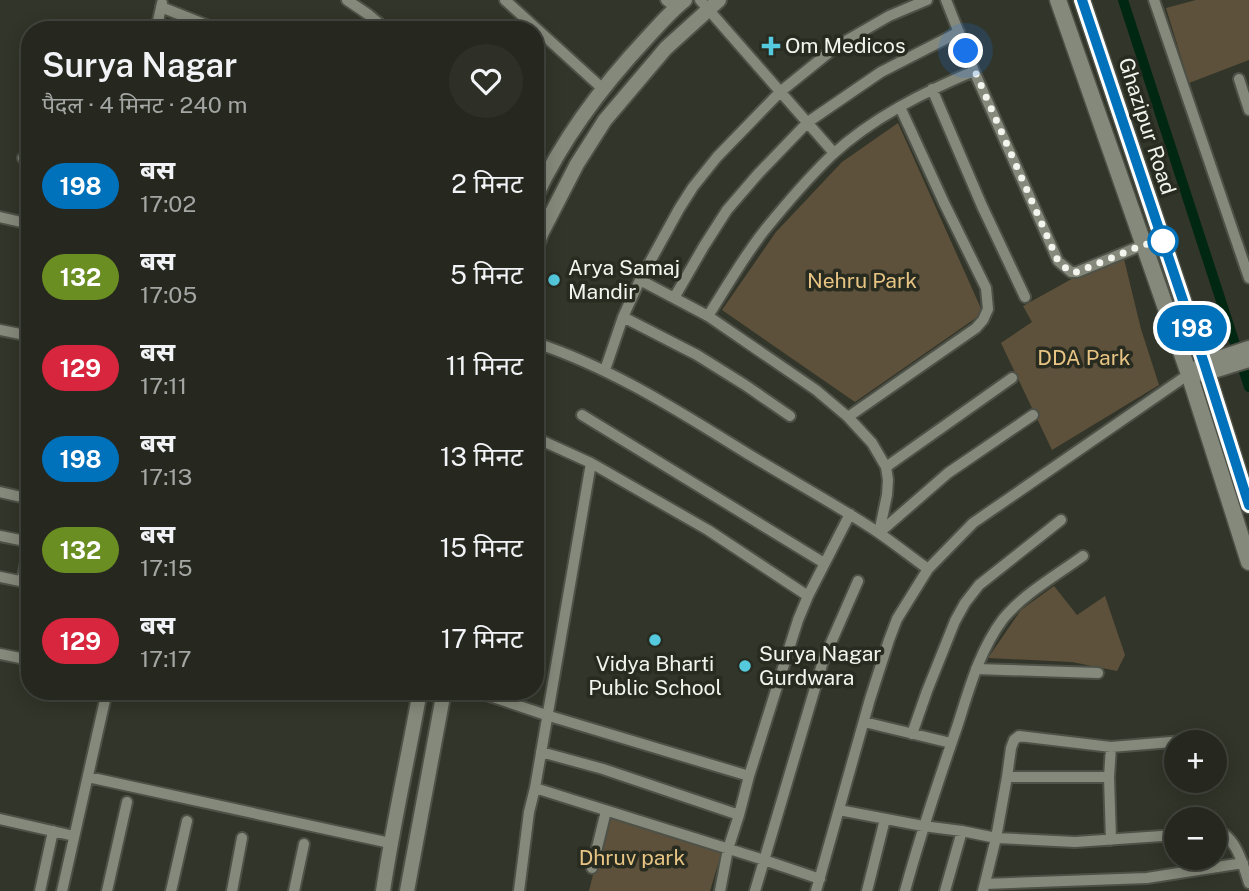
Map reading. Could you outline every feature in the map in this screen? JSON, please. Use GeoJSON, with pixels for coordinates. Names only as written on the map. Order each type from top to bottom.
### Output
{"type":"FeatureCollection","features":[{"type":"Feature","properties":{"kind":"main road","name":"Ghazipur Road"},"geometry":{"type":"LineString","coordinates":[[1058,0],[1189,374],[1249,562]]}},
{"type":"Feature","properties":{"kind":"main road","name":"Ghazipur Road"},"geometry":{"type":"LineString","coordinates":[[1082,0],[1206,368],[1249,505]]}},
{"type":"Feature","properties":{"kind":"street"},"geometry":{"type":"LineString","coordinates":[[347,0],[376,21]]}},
{"type":"Feature","properties":{"kind":"street"},"geometry":{"type":"LineString","coordinates":[[505,0],[527,19]]}},
{"type":"Feature","properties":{"kind":"street"},"geometry":{"type":"LineString","coordinates":[[605,370],[622,317],[640,280],[679,208],[717,157],[780,92],[849,39],[888,16],[927,0]]}},
{"type":"Feature","properties":{"kind":"street"},"geometry":{"type":"LineString","coordinates":[[946,0],[974,71],[1058,261],[1070,272],[1077,272],[1143,245]]}},
{"type":"Feature","properties":{"kind":"street"},"geometry":{"type":"LineString","coordinates":[[1154,0],[1249,278]]}},
{"type":"Feature","properties":{"kind":"street"},"geometry":{"type":"LineString","coordinates":[[544,181],[564,144],[603,89],[675,2]]}},
{"type":"Feature","properties":{"kind":"street"},"geometry":{"type":"LineString","coordinates":[[544,228],[577,164],[605,120],[666,48],[709,3],[780,92],[834,153]]}},
{"type":"Feature","properties":{"kind":"street"},"geometry":{"type":"LineString","coordinates":[[162,4],[199,21]]}},
{"type":"Feature","properties":{"kind":"street"},"geometry":{"type":"LineString","coordinates":[[674,298],[727,211],[808,122],[881,72],[959,32]]}},
{"type":"Feature","properties":{"kind":"street"},"geometry":{"type":"LineString","coordinates":[[544,35],[603,89]]}},
{"type":"Feature","properties":{"kind":"street"},"geometry":{"type":"LineString","coordinates":[[708,316],[762,232],[834,153],[900,107],[932,89],[974,71]]}},
{"type":"Feature","properties":{"kind":"street"},"geometry":{"type":"LineString","coordinates":[[1239,79],[1249,108]]}},
{"type":"Feature","properties":{"kind":"street"},"geometry":{"type":"LineString","coordinates":[[932,89],[982,206],[1025,297]]}},
{"type":"Feature","properties":{"kind":"street"},"geometry":{"type":"LineString","coordinates":[[848,417],[976,328],[988,309],[986,288],[900,107]]}},
{"type":"Feature","properties":{"kind":"street"},"geometry":{"type":"LineString","coordinates":[[0,217],[21,222]]}},
{"type":"Feature","properties":{"kind":"street"},"geometry":{"type":"LineString","coordinates":[[640,280],[708,316],[816,390],[848,417],[872,443],[886,467],[887,495],[879,533]]}},
{"type":"Feature","properties":{"kind":"street"},"geometry":{"type":"LineString","coordinates":[[622,317],[697,355],[790,416]]}},
{"type":"Feature","properties":{"kind":"street"},"geometry":{"type":"LineString","coordinates":[[0,330],[21,334]]}},
{"type":"Feature","properties":{"kind":"street"},"geometry":{"type":"LineString","coordinates":[[544,345],[605,370],[695,421],[850,514],[928,569]]}},
{"type":"Feature","properties":{"kind":"street"},"geometry":{"type":"LineString","coordinates":[[816,891],[864,722],[897,619],[928,569],[973,523],[1189,374],[1222,362],[1249,348]]}},
{"type":"Feature","properties":{"kind":"street"},"geometry":{"type":"LineString","coordinates":[[1222,362],[1249,360]]}},
{"type":"Feature","properties":{"kind":"street"},"geometry":{"type":"LineString","coordinates":[[886,467],[1013,378]]}},
{"type":"Feature","properties":{"kind":"street"},"geometry":{"type":"LineString","coordinates":[[582,415],[824,563]]}},
{"type":"Feature","properties":{"kind":"street"},"geometry":{"type":"LineString","coordinates":[[879,533],[948,473],[1033,415]]}},
{"type":"Feature","properties":{"kind":"street"},"geometry":{"type":"LineString","coordinates":[[544,442],[591,463],[708,530],[808,596]]}},
{"type":"Feature","properties":{"kind":"street"},"geometry":{"type":"LineString","coordinates":[[519,891],[529,812],[591,463]]}},
{"type":"Feature","properties":{"kind":"street"},"geometry":{"type":"LineString","coordinates":[[0,492],[21,497]]}},
{"type":"Feature","properties":{"kind":"street"},"geometry":{"type":"LineString","coordinates":[[720,891],[728,849],[749,776],[798,620],[850,514]]}},
{"type":"Feature","properties":{"kind":"street"},"geometry":{"type":"LineString","coordinates":[[912,734],[955,621],[965,603],[979,585],[1061,520]]}},
{"type":"Feature","properties":{"kind":"street"},"geometry":{"type":"LineString","coordinates":[[0,536],[21,540]]}},
{"type":"Feature","properties":{"kind":"street"},"geometry":{"type":"LineString","coordinates":[[905,891],[951,743],[976,669],[989,641],[1003,619],[1017,604],[1083,556]]}},
{"type":"Feature","properties":{"kind":"street"},"geometry":{"type":"LineString","coordinates":[[0,577],[21,581]]}},
{"type":"Feature","properties":{"kind":"street"},"geometry":{"type":"LineString","coordinates":[[755,891],[823,661],[859,581]]}},
{"type":"Feature","properties":{"kind":"street"},"geometry":{"type":"LineString","coordinates":[[1,657],[21,659]]}},
{"type":"Feature","properties":{"kind":"street"},"geometry":{"type":"LineString","coordinates":[[976,669],[1098,673]]}},
{"type":"Feature","properties":{"kind":"street"},"geometry":{"type":"LineString","coordinates":[[62,891],[105,700]]}},
{"type":"Feature","properties":{"kind":"street"},"geometry":{"type":"LineString","coordinates":[[383,891],[418,700]]}},
{"type":"Feature","properties":{"kind":"street"},"geometry":{"type":"LineString","coordinates":[[407,891],[441,700]]}},
{"type":"Feature","properties":{"kind":"street"},"geometry":{"type":"LineString","coordinates":[[502,700],[749,776]]}},
{"type":"Feature","properties":{"kind":"street"},"geometry":{"type":"LineString","coordinates":[[864,722],[951,743]]}},
{"type":"Feature","properties":{"kind":"street"},"geometry":{"type":"LineString","coordinates":[[1164,743],[1111,747],[1019,736],[1014,740],[1010,748],[996,838],[984,888],[1147,878],[1243,863]]}},
{"type":"Feature","properties":{"kind":"street"},"geometry":{"type":"LineString","coordinates":[[1111,747],[1111,840]]}},
{"type":"Feature","properties":{"kind":"street"},"geometry":{"type":"LineString","coordinates":[[541,752],[603,769],[739,815]]}},
{"type":"Feature","properties":{"kind":"street"},"geometry":{"type":"LineString","coordinates":[[1007,776],[1109,778]]}},
{"type":"Feature","properties":{"kind":"street"},"geometry":{"type":"LineString","coordinates":[[88,777],[390,843]]}},
{"type":"Feature","properties":{"kind":"street"},"geometry":{"type":"LineString","coordinates":[[535,788],[820,879]]}},
{"type":"Feature","properties":{"kind":"street"},"geometry":{"type":"LineString","coordinates":[[107,891],[127,802]]}},
{"type":"Feature","properties":{"kind":"street"},"geometry":{"type":"LineString","coordinates":[[839,810],[996,838],[1075,842],[1164,836]]}},
{"type":"Feature","properties":{"kind":"street"},"geometry":{"type":"LineString","coordinates":[[592,868],[606,811]]}},
{"type":"Feature","properties":{"kind":"street"},"geometry":{"type":"LineString","coordinates":[[0,819],[74,836]]}},
{"type":"Feature","properties":{"kind":"street"},"geometry":{"type":"LineString","coordinates":[[867,891],[885,819]]}},
{"type":"Feature","properties":{"kind":"street"},"geometry":{"type":"LineString","coordinates":[[171,891],[187,821]]}},
{"type":"Feature","properties":{"kind":"street"},"geometry":{"type":"LineString","coordinates":[[40,891],[53,831]]}},
{"type":"Feature","properties":{"kind":"street"},"geometry":{"type":"LineString","coordinates":[[945,891],[962,831]]}},
{"type":"Feature","properties":{"kind":"street"},"geometry":{"type":"LineString","coordinates":[[1227,836],[1243,863],[1249,883]]}},
{"type":"Feature","properties":{"kind":"street"},"geometry":{"type":"LineString","coordinates":[[232,891],[242,838]]}},
{"type":"Feature","properties":{"kind":"street"},"geometry":{"type":"LineString","coordinates":[[294,891],[304,844]]}},
{"type":"Feature","properties":{"kind":"green space"},"geometry":{"type":"Polygon","coordinates":[[[1196,0],[1249,0],[1249,60],[1189,83],[1166,8],[1196,0]]]}},
{"type":"Feature","properties":{"kind":"green space","name":"Nehru Park"},"geometry":{"type":"Polygon","coordinates":[[[898,123],[983,313],[855,402],[722,310],[776,232],[842,162],[898,123]]]}},
{"type":"Feature","properties":{"kind":"green space","name":"DDA Park"},"geometry":{"type":"Polygon","coordinates":[[[1122,251],[1141,329],[1159,385],[1052,450],[1001,343],[1032,322],[1023,306],[1122,251]]]}},
{"type":"Feature","properties":{"kind":"green space"},"geometry":{"type":"Polygon","coordinates":[[[1054,586],[1077,615],[1105,596],[1125,655],[1117,671],[1072,662],[988,658],[1021,610],[1054,586]]]}},
{"type":"Feature","properties":{"kind":"green space","name":"Dhruv park"},"geometry":{"type":"Polygon","coordinates":[[[608,814],[722,851],[710,891],[589,891],[608,814]]]}},
{"type":"Feature","properties":{"kind":"waterway"},"geometry":{"type":"LineString","coordinates":[[1123,0],[1249,387]]}},
{"type":"Feature","properties":{"kind":"bus line","name":"198"},"geometry":{"type":"LineString","coordinates":[[1082,0],[1249,505]]}},
{"type":"Feature","properties":{"kind":"place","name":"Om Medicos"},"geometry":{"type":"Point","coordinates":[771,46]}},
{"type":"Feature","properties":{"kind":"place","name":"Arya Samaj Mandir"},"geometry":{"type":"Point","coordinates":[554,280]}},
{"type":"Feature","properties":{"kind":"place","name":"Vidya Bharti Public School"},"geometry":{"type":"Point","coordinates":[655,640]}},
{"type":"Feature","properties":{"kind":"place","name":"Surya Nagar Gurdwara"},"geometry":{"type":"Point","coordinates":[745,666]}},
{"type":"Feature","properties":{"kind":"route"},"geometry":{"type":"LineString","coordinates":[[966,51],[1058,261],[1063,267],[1070,272],[1077,272],[1143,245],[1163,241]]}}]}
